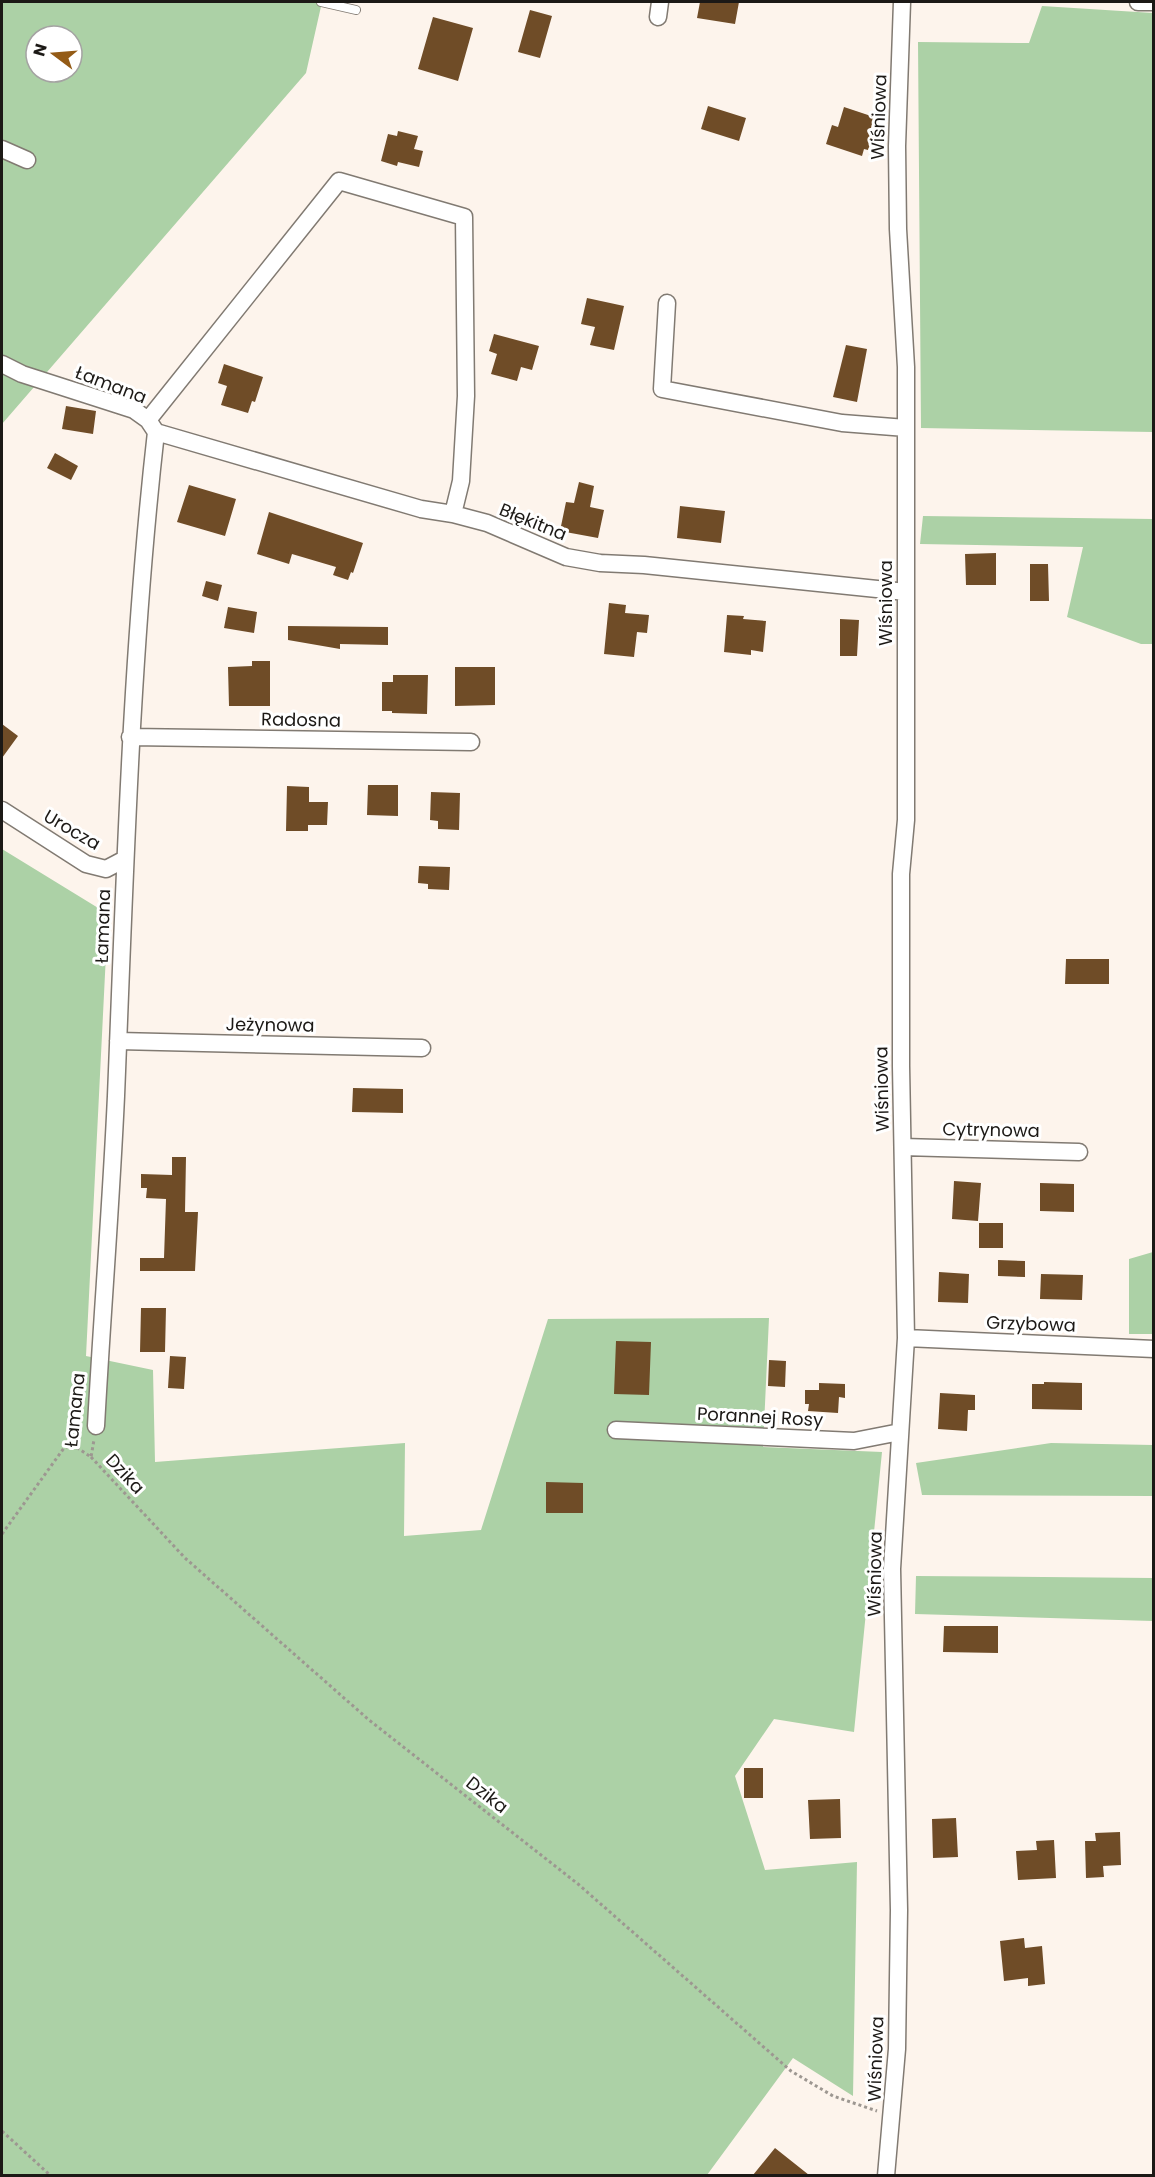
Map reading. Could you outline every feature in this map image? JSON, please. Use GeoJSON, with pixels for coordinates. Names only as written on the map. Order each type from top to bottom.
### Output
{"type":"FeatureCollection","features":[{"type":"Feature","properties":{"kind":"street","name":"Wiśniowa"},"geometry":{"type":"LineString","coordinates":[[886,2175],[897,2049],[899,1910],[892,1569],[906,1338],[901,874],[906,820],[906,367],[898,229],[897,146],[902,2]]}},
{"type":"Feature","properties":{"kind":"street"},"geometry":{"type":"LineString","coordinates":[[1138,2],[1154,2]]}},
{"type":"Feature","properties":{"kind":"street"},"geometry":{"type":"LineString","coordinates":[[2,149],[27,160]]}},
{"type":"Feature","properties":{"kind":"street"},"geometry":{"type":"LineString","coordinates":[[152,426],[339,181],[464,217],[466,396],[461,481],[453,514]]}},
{"type":"Feature","properties":{"kind":"street"},"geometry":{"type":"LineString","coordinates":[[667,303],[662,389],[842,423],[906,428]]}},
{"type":"Feature","properties":{"kind":"street","name":"Łamana"},"geometry":{"type":"LineString","coordinates":[[2,364],[22,374],[135,410],[152,426],[130,738],[118,1041],[96,1426]]}},
{"type":"Feature","properties":{"kind":"street","name":"Błękitna"},"geometry":{"type":"LineString","coordinates":[[152,426],[421,509],[487,523],[566,556],[600,563],[644,565],[906,592]]}},
{"type":"Feature","properties":{"kind":"street","name":"Radosna"},"geometry":{"type":"LineString","coordinates":[[130,738],[471,742]]}},
{"type":"Feature","properties":{"kind":"street","name":"Urocza"},"geometry":{"type":"LineString","coordinates":[[2,810],[86,864],[106,869],[125,859]]}},
{"type":"Feature","properties":{"kind":"street","name":"Jeżynowa"},"geometry":{"type":"LineString","coordinates":[[118,1041],[422,1048]]}},
{"type":"Feature","properties":{"kind":"street","name":"Cytrynowa"},"geometry":{"type":"LineString","coordinates":[[903,1147],[1079,1152]]}},
{"type":"Feature","properties":{"kind":"street","name":"Grzybowa"},"geometry":{"type":"LineString","coordinates":[[906,1338],[1154,1349]]}},
{"type":"Feature","properties":{"kind":"street","name":"Porannej Rosy"},"geometry":{"type":"LineString","coordinates":[[616,1430],[854,1442],[900,1432]]}},
{"type":"Feature","properties":{"kind":"lane"},"geometry":{"type":"LineString","coordinates":[[321,2],[356,10]]}},
{"type":"Feature","properties":{"kind":"path","name":"Łamana"},"geometry":{"type":"LineString","coordinates":[[2,1534],[64,1448],[73,1445],[91,1457],[96,1426]]}},
{"type":"Feature","properties":{"kind":"path","name":"Dzika"},"geometry":{"type":"LineString","coordinates":[[91,1457],[185,1558],[369,1720],[578,1884],[791,2071],[843,2100],[875,2111],[893,2112]]}},
{"type":"Feature","properties":{"kind":"path"},"geometry":{"type":"LineString","coordinates":[[2,2131],[51,2175]]}},
{"type":"Feature","properties":{"kind":"green space"},"geometry":{"type":"Polygon","coordinates":[[[2,2],[322,2],[306,73],[2,424],[2,2]]]}},
{"type":"Feature","properties":{"kind":"green space"},"geometry":{"type":"Polygon","coordinates":[[[1042,6],[1153,13],[1153,432],[921,428],[918,42],[1029,43],[1042,6]]]}},
{"type":"Feature","properties":{"kind":"green space"},"geometry":{"type":"Polygon","coordinates":[[[923,516],[1153,519],[1153,644],[1141,644],[1067,617],[1083,547],[920,544],[923,516]]]}},
{"type":"Feature","properties":{"kind":"green space"},"geometry":{"type":"Polygon","coordinates":[[[2,849],[108,914],[86,1356],[153,1370],[155,1462],[405,1443],[404,1536],[481,1530],[548,1319],[769,1318],[763,1447],[882,1452],[854,1732],[774,1719],[735,1776],[765,1870],[857,1862],[853,2096],[793,2058],[707,2175],[2,2175],[2,849]]]}},
{"type":"Feature","properties":{"kind":"green space"},"geometry":{"type":"Polygon","coordinates":[[[1153,1252],[1153,1334],[1129,1334],[1129,1259],[1153,1252]]]}},
{"type":"Feature","properties":{"kind":"green space"},"geometry":{"type":"Polygon","coordinates":[[[1051,1443],[1153,1445],[1153,1496],[922,1495],[916,1463],[1051,1443]]]}},
{"type":"Feature","properties":{"kind":"green space"},"geometry":{"type":"Polygon","coordinates":[[[916,1576],[1153,1578],[1153,1621],[915,1614],[916,1576]]]}},
{"type":"Feature","properties":{"kind":"building"},"geometry":{"type":"Polygon","coordinates":[[[700,2],[739,2],[735,24],[697,18],[700,2]]]}},
{"type":"Feature","properties":{"kind":"building"},"geometry":{"type":"Polygon","coordinates":[[[530,10],[552,16],[540,58],[518,52],[530,10]]]}},
{"type":"Feature","properties":{"kind":"building"},"geometry":{"type":"Polygon","coordinates":[[[433,17],[473,28],[458,81],[418,69],[433,17]]]}},
{"type":"Feature","properties":{"kind":"building"},"geometry":{"type":"Polygon","coordinates":[[[708,106],[746,118],[739,141],[701,129],[708,106]]]}},
{"type":"Feature","properties":{"kind":"building"},"geometry":{"type":"Polygon","coordinates":[[[844,107],[874,117],[871,128],[875,129],[868,150],[864,149],[862,156],[826,144],[832,125],[838,127],[844,107]]]}},
{"type":"Feature","properties":{"kind":"building"},"geometry":{"type":"Polygon","coordinates":[[[398,131],[418,136],[414,149],[423,151],[419,167],[398,162],[397,166],[381,161],[388,134],[397,136],[398,131]]]}},
{"type":"Feature","properties":{"kind":"building"},"geometry":{"type":"Polygon","coordinates":[[[587,298],[624,306],[614,350],[590,345],[595,327],[581,324],[587,298]]]}},
{"type":"Feature","properties":{"kind":"building"},"geometry":{"type":"Polygon","coordinates":[[[494,334],[539,346],[532,370],[521,367],[517,381],[491,374],[497,354],[489,351],[494,334]]]}},
{"type":"Feature","properties":{"kind":"building"},"geometry":{"type":"Polygon","coordinates":[[[846,345],[867,349],[857,402],[833,397],[846,345]]]}},
{"type":"Feature","properties":{"kind":"building"},"geometry":{"type":"Polygon","coordinates":[[[224,364],[263,377],[255,402],[252,401],[248,413],[221,405],[227,386],[218,383],[224,364]]]}},
{"type":"Feature","properties":{"kind":"building"},"geometry":{"type":"Polygon","coordinates":[[[66,406],[96,411],[93,434],[62,429],[66,406]]]}},
{"type":"Feature","properties":{"kind":"building"},"geometry":{"type":"Polygon","coordinates":[[[55,453],[78,466],[71,480],[47,468],[55,453]]]}},
{"type":"Feature","properties":{"kind":"building"},"geometry":{"type":"Polygon","coordinates":[[[579,482],[594,486],[590,507],[604,510],[598,538],[560,531],[566,502],[574,503],[579,482]]]}},
{"type":"Feature","properties":{"kind":"building"},"geometry":{"type":"Polygon","coordinates":[[[189,485],[236,499],[225,536],[177,522],[189,485]]]}},
{"type":"Feature","properties":{"kind":"building"},"geometry":{"type":"Polygon","coordinates":[[[680,506],[725,511],[721,543],[677,538],[680,506]]]}},
{"type":"Feature","properties":{"kind":"building"},"geometry":{"type":"Polygon","coordinates":[[[269,512],[363,543],[353,573],[351,572],[348,580],[333,575],[336,567],[292,554],[289,564],[257,554],[269,512]]]}},
{"type":"Feature","properties":{"kind":"building"},"geometry":{"type":"Polygon","coordinates":[[[996,553],[996,585],[966,585],[965,554],[996,553]]]}},
{"type":"Feature","properties":{"kind":"building"},"geometry":{"type":"Polygon","coordinates":[[[1030,564],[1048,564],[1049,601],[1030,601],[1030,564]]]}},
{"type":"Feature","properties":{"kind":"building"},"geometry":{"type":"Polygon","coordinates":[[[206,581],[222,585],[218,601],[202,596],[206,581]]]}},
{"type":"Feature","properties":{"kind":"building"},"geometry":{"type":"Polygon","coordinates":[[[609,603],[626,605],[625,613],[649,615],[647,633],[637,632],[634,657],[604,654],[609,603]]]}},
{"type":"Feature","properties":{"kind":"building"},"geometry":{"type":"Polygon","coordinates":[[[228,607],[257,612],[254,633],[224,628],[228,607]]]}},
{"type":"Feature","properties":{"kind":"building"},"geometry":{"type":"Polygon","coordinates":[[[727,615],[766,621],[763,652],[751,650],[751,655],[724,652],[727,615]]]}},
{"type":"Feature","properties":{"kind":"building"},"geometry":{"type":"Polygon","coordinates":[[[840,619],[859,620],[857,656],[840,656],[840,619]]]}},
{"type":"Feature","properties":{"kind":"building"},"geometry":{"type":"Polygon","coordinates":[[[288,626],[388,627],[388,645],[340,644],[340,649],[288,640],[288,626]]]}},
{"type":"Feature","properties":{"kind":"building"},"geometry":{"type":"Polygon","coordinates":[[[252,661],[270,661],[270,706],[229,706],[228,667],[252,666],[252,661]]]}},
{"type":"Feature","properties":{"kind":"building"},"geometry":{"type":"Polygon","coordinates":[[[455,667],[495,667],[495,705],[455,706],[455,667]]]}},
{"type":"Feature","properties":{"kind":"building"},"geometry":{"type":"Polygon","coordinates":[[[393,675],[428,675],[427,714],[382,711],[382,682],[393,682],[393,675]]]}},
{"type":"Feature","properties":{"kind":"building"},"geometry":{"type":"Polygon","coordinates":[[[2,724],[18,736],[2,758],[2,724]]]}},
{"type":"Feature","properties":{"kind":"building"},"geometry":{"type":"Polygon","coordinates":[[[368,785],[398,785],[398,816],[367,815],[368,785]]]}},
{"type":"Feature","properties":{"kind":"building"},"geometry":{"type":"Polygon","coordinates":[[[287,786],[309,787],[309,802],[328,802],[327,825],[308,825],[308,831],[286,831],[287,786]]]}},
{"type":"Feature","properties":{"kind":"building"},"geometry":{"type":"Polygon","coordinates":[[[431,792],[460,793],[459,830],[438,829],[438,821],[430,820],[431,792]]]}},
{"type":"Feature","properties":{"kind":"building"},"geometry":{"type":"Polygon","coordinates":[[[419,866],[450,867],[449,890],[428,889],[428,884],[418,883],[419,866]]]}},
{"type":"Feature","properties":{"kind":"building"},"geometry":{"type":"Polygon","coordinates":[[[1066,959],[1109,959],[1109,984],[1065,984],[1066,959]]]}},
{"type":"Feature","properties":{"kind":"building"},"geometry":{"type":"Polygon","coordinates":[[[353,1088],[403,1089],[403,1113],[352,1112],[353,1088]]]}},
{"type":"Feature","properties":{"kind":"building"},"geometry":{"type":"Polygon","coordinates":[[[172,1157],[186,1157],[185,1212],[198,1212],[195,1271],[140,1271],[140,1258],[164,1258],[166,1199],[146,1198],[147,1188],[141,1188],[141,1174],[172,1175],[172,1157]]]}},
{"type":"Feature","properties":{"kind":"building"},"geometry":{"type":"Polygon","coordinates":[[[954,1181],[981,1183],[978,1221],[952,1219],[954,1181]]]}},
{"type":"Feature","properties":{"kind":"building"},"geometry":{"type":"Polygon","coordinates":[[[1040,1183],[1074,1184],[1074,1212],[1040,1211],[1040,1183]]]}},
{"type":"Feature","properties":{"kind":"building"},"geometry":{"type":"Polygon","coordinates":[[[979,1223],[1003,1223],[1003,1248],[979,1248],[979,1223]]]}},
{"type":"Feature","properties":{"kind":"building"},"geometry":{"type":"Polygon","coordinates":[[[998,1260],[1025,1261],[1025,1277],[998,1276],[998,1260]]]}},
{"type":"Feature","properties":{"kind":"building"},"geometry":{"type":"Polygon","coordinates":[[[939,1272],[969,1274],[968,1303],[938,1302],[939,1272]]]}},
{"type":"Feature","properties":{"kind":"building"},"geometry":{"type":"Polygon","coordinates":[[[1041,1274],[1083,1275],[1082,1300],[1040,1299],[1041,1274]]]}},
{"type":"Feature","properties":{"kind":"building"},"geometry":{"type":"Polygon","coordinates":[[[141,1308],[166,1308],[165,1352],[140,1352],[141,1308]]]}},
{"type":"Feature","properties":{"kind":"building"},"geometry":{"type":"Polygon","coordinates":[[[616,1341],[651,1342],[649,1395],[614,1394],[616,1341]]]}},
{"type":"Feature","properties":{"kind":"building"},"geometry":{"type":"Polygon","coordinates":[[[170,1356],[186,1357],[184,1389],[168,1388],[170,1356]]]}},
{"type":"Feature","properties":{"kind":"building"},"geometry":{"type":"Polygon","coordinates":[[[769,1360],[786,1361],[785,1387],[768,1386],[769,1360]]]}},
{"type":"Feature","properties":{"kind":"building"},"geometry":{"type":"Polygon","coordinates":[[[1044,1382],[1082,1383],[1082,1410],[1032,1409],[1032,1384],[1044,1384],[1044,1382]]]}},
{"type":"Feature","properties":{"kind":"building"},"geometry":{"type":"Polygon","coordinates":[[[819,1383],[845,1384],[845,1398],[839,1397],[838,1413],[808,1411],[809,1404],[805,1404],[805,1390],[819,1390],[819,1383]]]}},
{"type":"Feature","properties":{"kind":"building"},"geometry":{"type":"Polygon","coordinates":[[[940,1393],[975,1395],[975,1410],[968,1410],[967,1431],[938,1429],[940,1393]]]}},
{"type":"Feature","properties":{"kind":"building"},"geometry":{"type":"Polygon","coordinates":[[[546,1482],[583,1483],[583,1513],[546,1513],[546,1482]]]}},
{"type":"Feature","properties":{"kind":"building"},"geometry":{"type":"Polygon","coordinates":[[[944,1626],[998,1626],[998,1653],[943,1652],[944,1626]]]}},
{"type":"Feature","properties":{"kind":"building"},"geometry":{"type":"Polygon","coordinates":[[[744,1768],[763,1768],[763,1798],[744,1798],[744,1768]]]}},
{"type":"Feature","properties":{"kind":"building"},"geometry":{"type":"Polygon","coordinates":[[[840,1799],[841,1838],[810,1839],[808,1800],[840,1799]]]}},
{"type":"Feature","properties":{"kind":"building"},"geometry":{"type":"Polygon","coordinates":[[[956,1818],[958,1857],[933,1858],[932,1819],[956,1818]]]}},
{"type":"Feature","properties":{"kind":"building"},"geometry":{"type":"Polygon","coordinates":[[[1120,1832],[1121,1865],[1103,1866],[1104,1877],[1086,1878],[1085,1841],[1096,1841],[1095,1833],[1120,1832]]]}},
{"type":"Feature","properties":{"kind":"building"},"geometry":{"type":"Polygon","coordinates":[[[1054,1840],[1056,1878],[1018,1880],[1016,1851],[1037,1850],[1036,1841],[1054,1840]]]}},
{"type":"Feature","properties":{"kind":"building"},"geometry":{"type":"Polygon","coordinates":[[[1024,1938],[1025,1948],[1042,1946],[1045,1984],[1028,1986],[1028,1978],[1004,1981],[1000,1941],[1024,1938]]]}},
{"type":"Feature","properties":{"kind":"building"},"geometry":{"type":"Polygon","coordinates":[[[775,2148],[809,2175],[753,2175],[775,2148]]]}}]}
